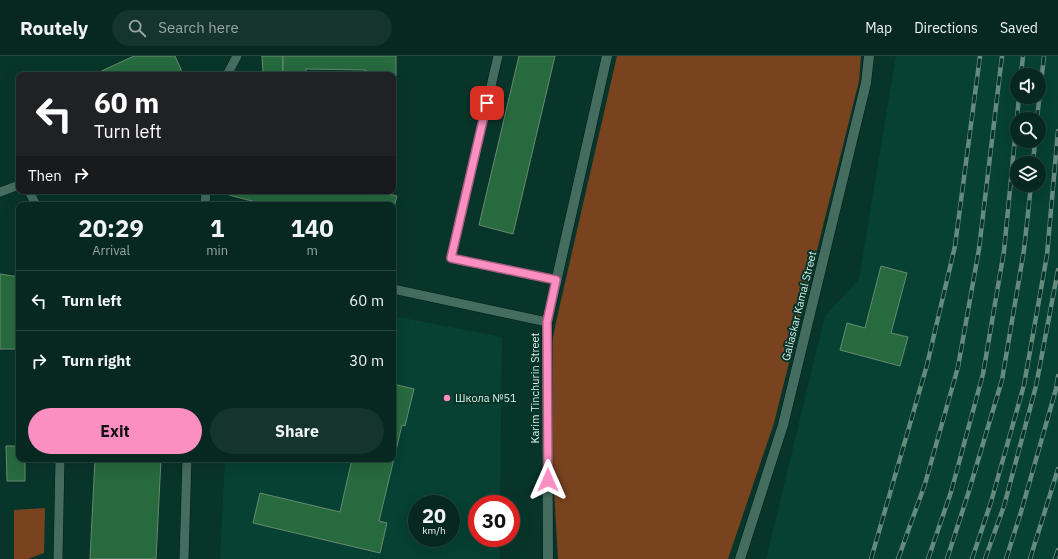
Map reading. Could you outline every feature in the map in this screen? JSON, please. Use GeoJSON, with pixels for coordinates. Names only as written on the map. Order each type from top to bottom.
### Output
{"type":"FeatureCollection","features":[{"type":"Feature","properties":{"kind":"street","name":"Karim Tinchurin Street"},"geometry":{"type":"LineString","coordinates":[[548,559],[547,322],[607,56]]}},
{"type":"Feature","properties":{"kind":"street","name":"Galiaskar Kamal Street"},"geometry":{"type":"LineString","coordinates":[[740,559],[783,425],[866,83],[869,56]]}},
{"type":"Feature","properties":{"kind":"lane"},"geometry":{"type":"LineString","coordinates":[[229,72],[237,56]]}},
{"type":"Feature","properties":{"kind":"lane"},"geometry":{"type":"LineString","coordinates":[[498,56],[451,258],[556,280]]}},
{"type":"Feature","properties":{"kind":"lane"},"geometry":{"type":"LineString","coordinates":[[0,192],[16,186]]}},
{"type":"Feature","properties":{"kind":"lane"},"geometry":{"type":"LineString","coordinates":[[396,290],[547,322]]}},
{"type":"Feature","properties":{"kind":"lane"},"geometry":{"type":"LineString","coordinates":[[58,559],[60,462]]}},
{"type":"Feature","properties":{"kind":"lane"},"geometry":{"type":"LineString","coordinates":[[184,559],[187,462]]}},
{"type":"Feature","properties":{"kind":"shaded area"},"geometry":{"type":"Polygon","coordinates":[[[617,56],[861,56],[859,81],[774,423],[728,559],[558,559],[547,369],[556,322],[617,56]]]}},
{"type":"Feature","properties":{"kind":"shaded area"},"geometry":{"type":"Polygon","coordinates":[[[896,56],[1058,56],[1058,559],[766,559],[825,316],[859,279],[896,56]]]}},
{"type":"Feature","properties":{"kind":"shaded area","name":"Школа №51"},"geometry":{"type":"Polygon","coordinates":[[[396,317],[502,337],[500,495],[468,495],[468,547],[500,547],[500,559],[220,559],[225,462],[396,462],[396,317]]]}},
{"type":"Feature","properties":{"kind":"shaded area"},"geometry":{"type":"Polygon","coordinates":[[[45,508],[44,553],[28,559],[14,559],[14,510],[45,508]]]}},
{"type":"Feature","properties":{"kind":"building"},"geometry":{"type":"Polygon","coordinates":[[[134,56],[175,56],[182,72],[99,72],[134,56]]]}},
{"type":"Feature","properties":{"kind":"building"},"geometry":{"type":"Polygon","coordinates":[[[262,56],[283,56],[283,72],[263,72],[262,56]]]}},
{"type":"Feature","properties":{"kind":"building"},"geometry":{"type":"Polygon","coordinates":[[[283,56],[396,56],[396,72],[306,69],[306,72],[283,72],[283,56]]]}},
{"type":"Feature","properties":{"kind":"building"},"geometry":{"type":"Polygon","coordinates":[[[519,56],[555,56],[513,234],[479,225],[519,56]]]}},
{"type":"Feature","properties":{"kind":"building"},"geometry":{"type":"Polygon","coordinates":[[[389,194],[397,196],[395,202],[256,202],[229,195],[389,194]]]}},
{"type":"Feature","properties":{"kind":"building"},"geometry":{"type":"Polygon","coordinates":[[[881,266],[907,273],[891,333],[908,337],[900,366],[840,350],[847,323],[865,328],[881,266]]]}},
{"type":"Feature","properties":{"kind":"building"},"geometry":{"type":"Polygon","coordinates":[[[0,274],[16,277],[16,349],[0,349],[0,274]]]}},
{"type":"Feature","properties":{"kind":"building"},"geometry":{"type":"Polygon","coordinates":[[[396,385],[414,389],[405,426],[402,425],[396,450],[396,385]]]}},
{"type":"Feature","properties":{"kind":"building"},"geometry":{"type":"Polygon","coordinates":[[[6,446],[16,446],[16,462],[25,462],[25,481],[7,481],[6,446]]]}},
{"type":"Feature","properties":{"kind":"building"},"geometry":{"type":"Polygon","coordinates":[[[95,462],[161,462],[156,559],[90,559],[95,462]]]}},
{"type":"Feature","properties":{"kind":"building"},"geometry":{"type":"Polygon","coordinates":[[[351,462],[393,462],[379,521],[387,523],[380,553],[253,523],[260,493],[340,512],[351,462]]]}},
{"type":"Feature","properties":{"kind":"railway"},"geometry":{"type":"LineString","coordinates":[[871,559],[927,365],[955,246],[980,56]]}},
{"type":"Feature","properties":{"kind":"railway"},"geometry":{"type":"LineString","coordinates":[[898,559],[925,484],[958,367],[979,249],[1002,56]]}},
{"type":"Feature","properties":{"kind":"railway"},"geometry":{"type":"LineString","coordinates":[[1022,68],[1023,56]]}},
{"type":"Feature","properties":{"kind":"railway"},"geometry":{"type":"LineString","coordinates":[[1038,112],[1044,56]]}},
{"type":"Feature","properties":{"kind":"railway"},"geometry":{"type":"LineString","coordinates":[[928,559],[951,492],[983,374],[1004,251],[1018,104]]}},
{"type":"Feature","properties":{"kind":"railway"},"geometry":{"type":"LineString","coordinates":[[972,559],[991,502],[1024,385],[1047,255],[1058,131]]}},
{"type":"Feature","properties":{"kind":"railway"},"geometry":{"type":"LineString","coordinates":[[1034,148],[1034,156]]}},
{"type":"Feature","properties":{"kind":"railway"},"geometry":{"type":"LineString","coordinates":[[947,559],[1002,380],[1024,250],[1030,192]]}},
{"type":"Feature","properties":{"kind":"railway"},"geometry":{"type":"LineString","coordinates":[[985,559],[1004,506],[1036,386],[1058,270]]}},
{"type":"Feature","properties":{"kind":"railway"},"geometry":{"type":"LineString","coordinates":[[1006,559],[1056,389],[1058,376]]}},
{"type":"Feature","properties":{"kind":"railway"},"geometry":{"type":"LineString","coordinates":[[1030,559],[1058,469]]}},
{"type":"Feature","properties":{"kind":"railway"},"geometry":{"type":"LineString","coordinates":[[1055,559],[1058,550]]}},
{"type":"Feature","properties":{"kind":"place","name":"Школа №51"},"geometry":{"type":"Point","coordinates":[447,398]}},
{"type":"Feature","properties":{"kind":"route"},"geometry":{"type":"LineString","coordinates":[[487,103],[451,258],[556,280],[547,322],[548,480]]}}]}
